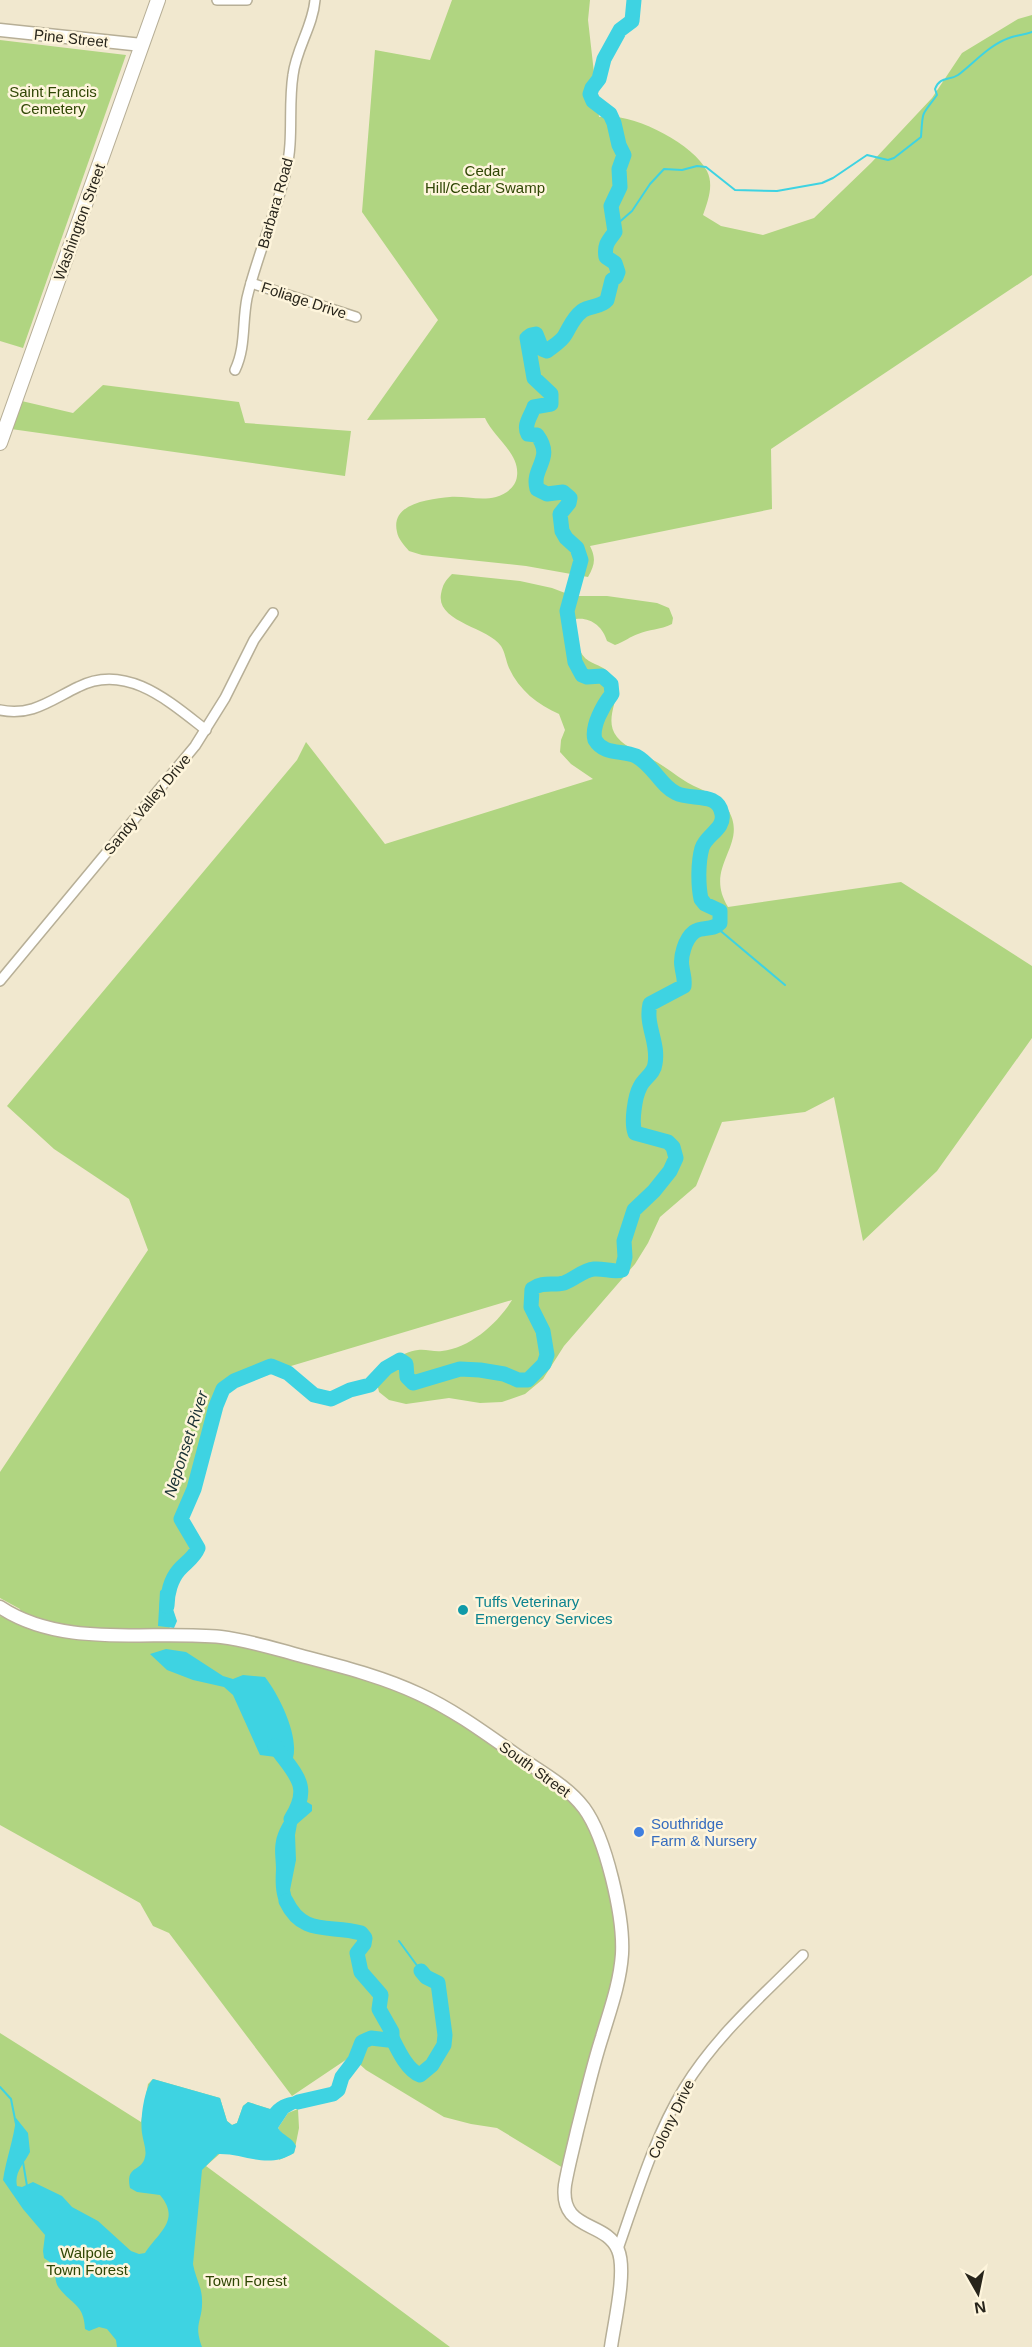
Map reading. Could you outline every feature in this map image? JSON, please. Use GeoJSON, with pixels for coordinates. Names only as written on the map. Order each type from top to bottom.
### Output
{"type":"FeatureCollection","features":[{"type":"Feature","properties":{"kind":"main road","name":"Washington Street"},"geometry":{"type":"LineString","coordinates":[[0,443],[158,0]]}},
{"type":"Feature","properties":{"kind":"street"},"geometry":{"type":"LineString","coordinates":[[218,0],[247,0]]}},
{"type":"Feature","properties":{"kind":"street","name":"Barbara Road"},"geometry":{"type":"LineString","coordinates":[[235,370],[241,356],[251,283],[286,173],[295,60],[312,18],[315,0]]}},
{"type":"Feature","properties":{"kind":"street","name":"Pine Street"},"geometry":{"type":"LineString","coordinates":[[0,30],[142,45]]}},
{"type":"Feature","properties":{"kind":"street","name":"Foliage Drive"},"geometry":{"type":"LineString","coordinates":[[251,283],[356,317]]}},
{"type":"Feature","properties":{"kind":"street","name":"Sandy Valley Drive"},"geometry":{"type":"LineString","coordinates":[[0,981],[173,774],[206,730],[254,640],[273,613]]}},
{"type":"Feature","properties":{"kind":"street"},"geometry":{"type":"LineString","coordinates":[[0,710],[10,712],[39,708],[89,682],[102,678],[122,679],[138,684],[164,698],[206,730]]}},
{"type":"Feature","properties":{"kind":"street","name":"South Street"},"geometry":{"type":"LineString","coordinates":[[0,1607],[13,1616],[36,1624],[109,1636],[205,1636],[237,1639],[372,1676],[445,1707],[560,1785],[582,1806],[590,1818],[603,1849],[619,1911],[622,1955],[617,1984],[570,2161],[565,2197],[568,2209],[576,2219],[609,2238],[618,2249]]}},
{"type":"Feature","properties":{"kind":"street","name":"Colony Drive"},"geometry":{"type":"LineString","coordinates":[[618,2249],[657,2145],[683,2090],[710,2052],[739,2018],[803,1955]]}},
{"type":"Feature","properties":{"kind":"street"},"geometry":{"type":"LineString","coordinates":[[611,2347],[621,2273],[618,2249]]}},
{"type":"Feature","properties":{"kind":"green space","name":"Cedar Hill/Cedar Swamp"},"geometry":{"type":"Polygon","coordinates":[[[452,0],[590,0],[588,20],[599,117],[612,116],[642,124],[659,131],[688,149],[699,160],[709,176],[709,193],[703,215],[721,226],[763,235],[814,218],[871,163],[932,98],[962,53],[1018,19],[1032,15],[1032,275],[771,449],[772,509],[590,546],[594,562],[588,577],[526,566],[422,555],[409,551],[400,540],[396,522],[405,509],[423,501],[442,498],[496,497],[510,490],[517,476],[514,460],[485,418],[367,420],[438,320],[362,212],[375,50],[430,60],[452,0]]]}},
{"type":"Feature","properties":{"kind":"green space","name":"Saint Francis Cemetery"},"geometry":{"type":"Polygon","coordinates":[[[0,40],[126,55],[23,348],[0,341],[0,40]]]}},
{"type":"Feature","properties":{"kind":"green space"},"geometry":{"type":"Polygon","coordinates":[[[103,385],[239,402],[245,423],[351,431],[345,476],[11,429],[13,399],[73,413],[103,385]]]}},
{"type":"Feature","properties":{"kind":"green space"},"geometry":{"type":"Polygon","coordinates":[[[452,574],[520,581],[552,588],[573,596],[607,596],[657,603],[669,608],[673,618],[672,624],[642,632],[615,645],[607,641],[603,631],[596,624],[576,619],[577,642],[581,653],[589,661],[607,671],[616,683],[616,698],[611,722],[617,737],[630,748],[712,795],[727,808],[733,821],[734,833],[720,879],[721,892],[728,907],[901,882],[1032,966],[1032,1038],[937,1171],[863,1241],[834,1097],[805,1112],[722,1122],[696,1186],[660,1217],[635,1264],[564,1346],[543,1379],[525,1394],[502,1402],[480,1403],[449,1398],[406,1404],[389,1400],[379,1392],[376,1378],[384,1368],[406,1353],[418,1350],[452,1349],[473,1340],[499,1317],[512,1300],[281,1369],[264,1368],[246,1374],[223,1391],[219,1398],[194,1489],[181,1519],[198,1548],[179,1570],[171,1585],[168,1601],[170,1635],[221,1637],[418,1693],[560,1785],[590,1818],[622,1940],[568,2171],[497,2128],[444,2117],[366,2070],[355,2060],[356,2053],[292,2096],[169,1933],[153,1926],[140,1903],[0,1825],[0,1616],[23,1625],[20,1609],[0,1598],[0,1472],[148,1250],[129,1199],[54,1149],[7,1106],[297,760],[306,742],[385,844],[593,779],[571,764],[560,752],[565,730],[559,714],[537,701],[518,683],[509,668],[501,646],[494,639],[454,618],[446,611],[441,594],[452,574]]]}},
{"type":"Feature","properties":{"kind":"green space"},"geometry":{"type":"Polygon","coordinates":[[[0,2033],[141,2122],[148,2084],[153,2079],[220,2098],[227,2121],[232,2125],[237,2123],[243,2106],[248,2102],[270,2109],[206,2166],[450,2347],[0,2347],[0,2033]]]}},
{"type":"Feature","properties":{"kind":"green space"},"geometry":{"type":"Polygon","coordinates":[[[298,2109],[299,2128],[294,2153],[279,2160],[282,2134],[278,2128],[288,2113],[298,2109]]]}},
{"type":"Feature","properties":{"kind":"water"},"geometry":{"type":"Polygon","coordinates":[[[166,1587],[174,1589],[172,1606],[177,1621],[174,1628],[158,1626],[160,1591],[166,1587]]]}},
{"type":"Feature","properties":{"kind":"water"},"geometry":{"type":"Polygon","coordinates":[[[166,1649],[186,1652],[223,1676],[233,1679],[243,1675],[265,1677],[282,1704],[290,1727],[293,1738],[293,1758],[282,1763],[276,1757],[260,1755],[233,1695],[224,1687],[193,1680],[167,1670],[150,1654],[166,1649]]]}},
{"type":"Feature","properties":{"kind":"water"},"geometry":{"type":"Polygon","coordinates":[[[307,1802],[312,1805],[312,1811],[297,1824],[295,1835],[296,1860],[290,1890],[296,1916],[280,1904],[276,1883],[275,1844],[287,1817],[296,1807],[307,1802]]]}},
{"type":"Feature","properties":{"kind":"water"},"geometry":{"type":"Polygon","coordinates":[[[153,2079],[220,2098],[227,2121],[232,2125],[237,2123],[243,2106],[248,2102],[270,2109],[285,2098],[316,2097],[288,2113],[278,2128],[296,2146],[294,2153],[284,2158],[265,2161],[218,2154],[202,2170],[193,2264],[202,2295],[198,2332],[202,2347],[117,2347],[116,2340],[107,2329],[99,2327],[89,2331],[85,2329],[80,2310],[57,2286],[54,2265],[44,2258],[45,2235],[3,2180],[16,2118],[28,2133],[30,2152],[18,2172],[17,2186],[22,2187],[33,2182],[62,2196],[72,2207],[98,2221],[131,2251],[139,2254],[145,2253],[166,2226],[168,2219],[166,2204],[160,2195],[137,2192],[130,2188],[129,2181],[132,2172],[141,2165],[145,2157],[142,2113],[147,2089],[153,2079]]]}},
{"type":"Feature","properties":{"kind":"waterway","name":"Neponset River"},"geometry":{"type":"LineString","coordinates":[[167,1606],[174,1578],[198,1548],[181,1519],[194,1489],[216,1406],[223,1389],[234,1381],[271,1366],[288,1373],[314,1395],[331,1399],[350,1390],[370,1385],[386,1368],[400,1360],[406,1364],[407,1377],[413,1383],[460,1369],[480,1370],[504,1374],[518,1380],[528,1380],[544,1364],[547,1355],[543,1331],[531,1307],[532,1289],[540,1285],[564,1283],[590,1270],[622,1270],[625,1257],[624,1241],[634,1210],[654,1191],[670,1171],[676,1158],[673,1147],[668,1142],[635,1133],[634,1109],[640,1087],[653,1071],[655,1064],[655,1048],[649,1020],[650,1004],[684,986],[682,958],[691,935],[697,930],[714,927],[720,923],[720,911],[705,904],[701,899],[699,874],[702,848],[721,824],[722,814],[719,807],[710,799],[676,793],[636,756],[608,750],[595,740],[596,723],[612,694],[611,684],[602,676],[582,675],[575,662],[567,611],[581,560],[577,548],[562,531],[560,514],[569,503],[570,498],[563,492],[547,494],[537,489],[537,475],[544,450],[537,435],[528,434],[526,427],[534,407],[551,404],[551,394],[534,378],[527,338],[536,334],[542,349],[547,351],[562,339],[574,319],[582,311],[607,300],[612,280],[618,272],[615,263],[606,257],[606,246],[615,232],[611,206],[620,187],[619,169],[624,155],[610,114],[593,101],[590,94],[599,79],[604,59],[620,30],[632,21],[634,0]]}},
{"type":"Feature","properties":{"kind":"waterway"},"geometry":{"type":"LineString","coordinates":[[616,225],[632,211],[650,184],[664,169],[682,170],[697,166],[706,167],[735,190],[777,191],[822,183],[867,155],[888,160],[894,158],[921,137],[924,114],[937,95],[935,89],[939,82],[955,77],[1002,41],[1032,32]]}},
{"type":"Feature","properties":{"kind":"waterway"},"geometry":{"type":"LineString","coordinates":[[716,927],[785,985]]}},
{"type":"Feature","properties":{"kind":"waterway","name":"Neponset River"},"geometry":{"type":"LineString","coordinates":[[275,1746],[294,1772],[301,1788],[297,1807],[291,1819]]}},
{"type":"Feature","properties":{"kind":"waterway","name":"Neponset River"},"geometry":{"type":"LineString","coordinates":[[286,1901],[293,1912],[309,1925],[361,1933],[365,1938],[364,1944],[357,1953],[361,1972],[381,1995],[379,2009],[392,2032],[392,2038],[388,2040],[371,2038],[362,2042],[355,2060],[342,2077],[338,2090],[333,2094],[298,2102]]}},
{"type":"Feature","properties":{"kind":"waterway"},"geometry":{"type":"LineString","coordinates":[[399,1941],[421,1971]]}},
{"type":"Feature","properties":{"kind":"waterway"},"geometry":{"type":"LineString","coordinates":[[392,2038],[407,2064],[420,2075],[432,2065],[444,2045],[445,2035],[438,1983],[426,1977],[421,1971]]}},
{"type":"Feature","properties":{"kind":"waterway"},"geometry":{"type":"LineString","coordinates":[[0,2087],[11,2099],[16,2124]]}},
{"type":"Feature","properties":{"kind":"waterway"},"geometry":{"type":"LineString","coordinates":[[23,2162],[27,2186]]}},
{"type":"Feature","properties":{"kind":"place","name":"Tuffs Veterinary Emergency Services"},"geometry":{"type":"Point","coordinates":[463,1610]}},
{"type":"Feature","properties":{"kind":"place","name":"Southridge Farm & Nursery"},"geometry":{"type":"Point","coordinates":[639,1832]}},
{"type":"Feature","properties":{"kind":"park label","name":"Walpole Town Forest"},"geometry":{"type":"Point","coordinates":[87,2260]}},
{"type":"Feature","properties":{"kind":"park label","name":"Town Forest"},"geometry":{"type":"Point","coordinates":[246,2280]}}]}
